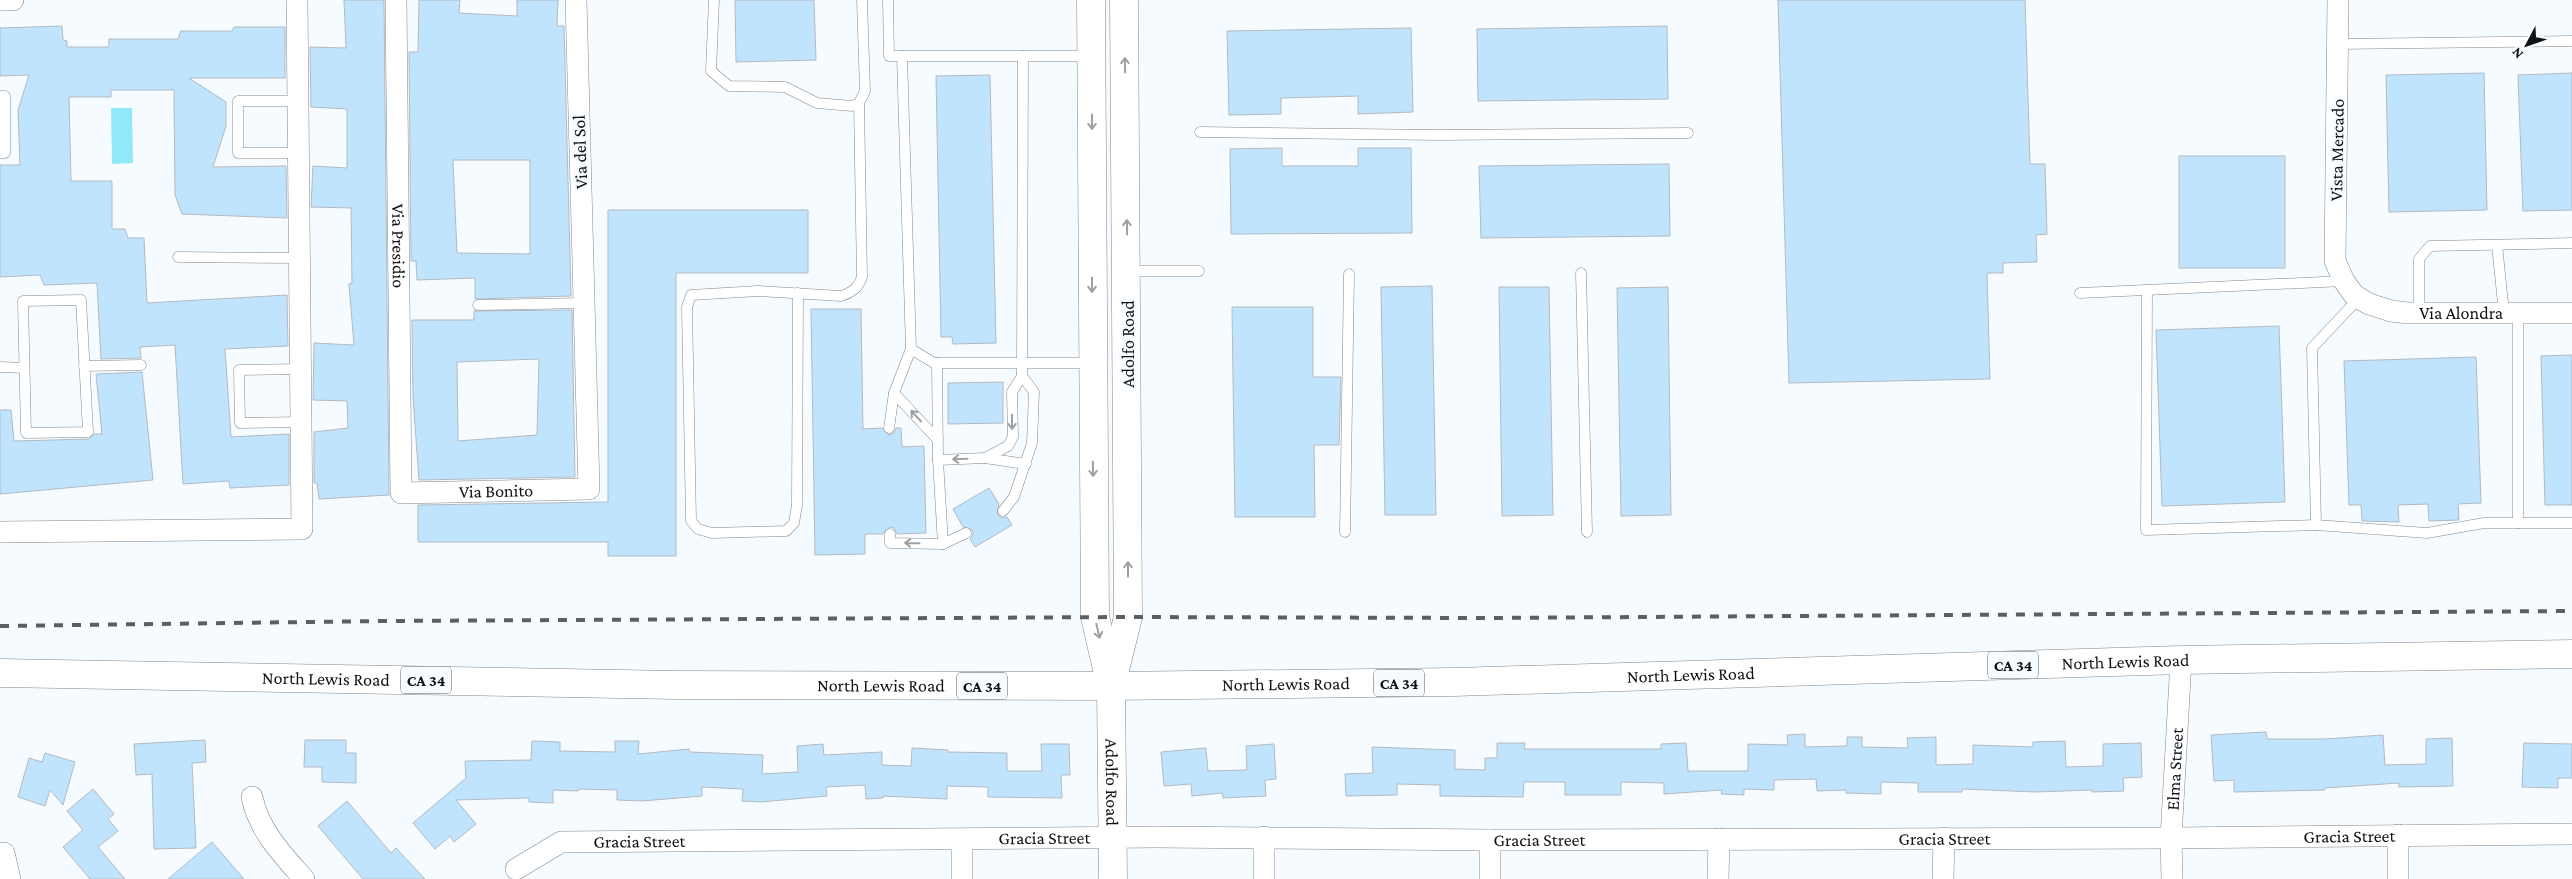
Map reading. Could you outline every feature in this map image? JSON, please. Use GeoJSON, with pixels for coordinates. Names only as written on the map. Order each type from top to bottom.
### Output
{"type":"FeatureCollection","features":[{"type":"Feature","properties":{"kind":"main road","name":"Adolfo Road"},"geometry":{"type":"LineString","coordinates":[[1091,0],[1095,617],[1111,686],[1113,879]]}},
{"type":"Feature","properties":{"kind":"main road","name":"Adolfo Road"},"geometry":{"type":"LineString","coordinates":[[1111,686],[1128,617],[1128,271],[1124,0]]}},
{"type":"Feature","properties":{"kind":"main road","name":"North Lewis Road"},"geometry":{"type":"LineString","coordinates":[[0,674],[686,685],[1111,686],[1454,682],[2181,660],[2572,654]]}},
{"type":"Feature","properties":{"kind":"street"},"geometry":{"type":"LineString","coordinates":[[0,0],[13,0]]}},
{"type":"Feature","properties":{"kind":"street"},"geometry":{"type":"LineString","coordinates":[[0,532],[302,529],[297,0]]}},
{"type":"Feature","properties":{"kind":"street","name":"Via Presidio"},"geometry":{"type":"LineString","coordinates":[[396,0],[401,492]]}},
{"type":"Feature","properties":{"kind":"street","name":"Via del Sol"},"geometry":{"type":"LineString","coordinates":[[576,0],[589,489]]}},
{"type":"Feature","properties":{"kind":"street","name":"Vista Mercado"},"geometry":{"type":"LineString","coordinates":[[2338,0],[2336,261],[2352,291]]}},
{"type":"Feature","properties":{"kind":"street","name":"Via Alondra"},"geometry":{"type":"LineString","coordinates":[[2352,291],[2369,304],[2391,311],[2419,313],[2572,313]]}},
{"type":"Feature","properties":{"kind":"street","name":"Via Bonito"},"geometry":{"type":"LineString","coordinates":[[401,492],[589,489]]}},
{"type":"Feature","properties":{"kind":"street","name":"Elma Street"},"geometry":{"type":"LineString","coordinates":[[2172,879],[2171,838],[2181,660]]}},
{"type":"Feature","properties":{"kind":"street"},"geometry":{"type":"LineString","coordinates":[[252,797],[254,810],[267,834],[304,879]]}},
{"type":"Feature","properties":{"kind":"street","name":"Gracia Street"},"geometry":{"type":"LineString","coordinates":[[516,868],[561,842],[1112,837],[1490,840],[2171,838],[2572,834]]}},
{"type":"Feature","properties":{"kind":"street"},"geometry":{"type":"LineString","coordinates":[[2398,835],[2398,879]]}},
{"type":"Feature","properties":{"kind":"street"},"geometry":{"type":"LineString","coordinates":[[1264,837],[1264,879]]}},
{"type":"Feature","properties":{"kind":"street"},"geometry":{"type":"LineString","coordinates":[[1943,879],[1944,838]]}},
{"type":"Feature","properties":{"kind":"street"},"geometry":{"type":"LineString","coordinates":[[962,839],[962,879]]}},
{"type":"Feature","properties":{"kind":"street"},"geometry":{"type":"LineString","coordinates":[[1718,879],[1719,839]]}},
{"type":"Feature","properties":{"kind":"street"},"geometry":{"type":"LineString","coordinates":[[1490,840],[1490,879]]}},
{"type":"Feature","properties":{"kind":"street"},"geometry":{"type":"LineString","coordinates":[[4,854],[10,879]]}},
{"type":"Feature","properties":{"kind":"lane"},"geometry":{"type":"LineString","coordinates":[[714,0],[711,71],[729,86],[785,87],[817,102],[852,106],[859,103]]}},
{"type":"Feature","properties":{"kind":"lane"},"geometry":{"type":"LineString","coordinates":[[798,293],[797,505],[794,523],[786,530],[712,533],[698,529],[691,521],[687,307],[691,295],[758,291],[798,293],[841,296],[851,293],[858,286],[862,277],[859,103],[865,91],[862,0]]}},
{"type":"Feature","properties":{"kind":"lane"},"geometry":{"type":"LineString","coordinates":[[888,0],[889,56],[1092,56]]}},
{"type":"Feature","properties":{"kind":"lane"},"geometry":{"type":"LineString","coordinates":[[2338,44],[2572,41]]}},
{"type":"Feature","properties":{"kind":"lane"},"geometry":{"type":"LineString","coordinates":[[889,428],[894,393],[912,349],[902,56]]}},
{"type":"Feature","properties":{"kind":"lane"},"geometry":{"type":"LineString","coordinates":[[985,458],[1008,446],[1013,437],[1012,392],[1022,376],[1023,56]]}},
{"type":"Feature","properties":{"kind":"lane"},"geometry":{"type":"LineString","coordinates":[[0,96],[5,96],[5,153],[0,153]]}},
{"type":"Feature","properties":{"kind":"lane"},"geometry":{"type":"LineString","coordinates":[[299,101],[238,101],[238,153],[299,153]]}},
{"type":"Feature","properties":{"kind":"lane"},"geometry":{"type":"LineString","coordinates":[[1200,132],[1439,135],[1688,133]]}},
{"type":"Feature","properties":{"kind":"lane"},"geometry":{"type":"LineString","coordinates":[[2419,313],[2419,259],[2430,246],[2572,243]]}},
{"type":"Feature","properties":{"kind":"lane"},"geometry":{"type":"LineString","coordinates":[[2497,245],[2511,313],[2518,523]]}},
{"type":"Feature","properties":{"kind":"lane"},"geometry":{"type":"LineString","coordinates":[[178,257],[300,258]]}},
{"type":"Feature","properties":{"kind":"lane"},"geometry":{"type":"LineString","coordinates":[[1128,271],[1199,271]]}},
{"type":"Feature","properties":{"kind":"lane"},"geometry":{"type":"LineString","coordinates":[[1582,272],[1586,532]]}},
{"type":"Feature","properties":{"kind":"lane"},"geometry":{"type":"LineString","coordinates":[[1345,532],[1349,274]]}},
{"type":"Feature","properties":{"kind":"lane"},"geometry":{"type":"LineString","coordinates":[[2147,290],[2146,530],[2316,525],[2428,533],[2484,523],[2572,523]]}},
{"type":"Feature","properties":{"kind":"lane"},"geometry":{"type":"LineString","coordinates":[[2080,293],[2147,290],[2352,291]]}},
{"type":"Feature","properties":{"kind":"lane"},"geometry":{"type":"LineString","coordinates":[[2316,525],[2312,348],[2352,291]]}},
{"type":"Feature","properties":{"kind":"lane"},"geometry":{"type":"LineString","coordinates":[[81,300],[88,432],[26,433],[24,368],[23,301],[81,300]]}},
{"type":"Feature","properties":{"kind":"lane"},"geometry":{"type":"LineString","coordinates":[[478,305],[584,304]]}},
{"type":"Feature","properties":{"kind":"lane"},"geometry":{"type":"LineString","coordinates":[[912,349],[937,364],[1092,363]]}},
{"type":"Feature","properties":{"kind":"lane"},"geometry":{"type":"LineString","coordinates":[[937,364],[938,460],[944,544]]}},
{"type":"Feature","properties":{"kind":"lane"},"geometry":{"type":"LineString","coordinates":[[84,366],[141,365]]}},
{"type":"Feature","properties":{"kind":"lane"},"geometry":{"type":"LineString","coordinates":[[0,367],[24,368]]}},
{"type":"Feature","properties":{"kind":"lane"},"geometry":{"type":"LineString","coordinates":[[301,369],[239,370],[240,423],[302,422]]}},
{"type":"Feature","properties":{"kind":"lane"},"geometry":{"type":"LineString","coordinates":[[1003,511],[1014,497],[1032,443],[1034,392],[1022,376]]}},
{"type":"Feature","properties":{"kind":"lane"},"geometry":{"type":"LineString","coordinates":[[894,393],[938,440]]}},
{"type":"Feature","properties":{"kind":"lane"},"geometry":{"type":"LineString","coordinates":[[938,460],[985,458],[1026,464]]}},
{"type":"Feature","properties":{"kind":"lane"},"geometry":{"type":"LineString","coordinates":[[890,534],[890,543],[944,544],[966,533]]}},
{"type":"Feature","properties":{"kind":"water"},"geometry":{"type":"Polygon","coordinates":[[[111,108],[132,108],[133,163],[112,164],[111,108]]]}},
{"type":"Feature","properties":{"kind":"building"},"geometry":{"type":"Polygon","coordinates":[[[344,0],[384,0],[389,495],[319,499],[317,483],[314,483],[314,432],[348,428],[347,401],[313,400],[314,343],[354,345],[349,284],[352,283],[351,208],[311,207],[313,166],[347,168],[347,109],[311,107],[310,47],[346,48],[344,0]]]}},
{"type":"Feature","properties":{"kind":"building"},"geometry":{"type":"Polygon","coordinates":[[[419,0],[460,0],[459,13],[517,16],[517,0],[558,0],[557,26],[564,26],[571,296],[475,299],[475,278],[417,280],[416,261],[411,261],[409,52],[418,52],[419,0]],[[453,160],[457,253],[530,254],[530,160],[453,160]]]}},
{"type":"Feature","properties":{"kind":"building"},"geometry":{"type":"Polygon","coordinates":[[[735,0],[814,0],[816,60],[736,62],[735,0]]]}},
{"type":"Feature","properties":{"kind":"building"},"geometry":{"type":"Polygon","coordinates":[[[1778,0],[2025,0],[2030,164],[2045,164],[2047,234],[2036,235],[2037,262],[2003,263],[2003,273],[1987,273],[1990,379],[1789,383],[1778,0]]]}},
{"type":"Feature","properties":{"kind":"building"},"geometry":{"type":"Polygon","coordinates":[[[62,26],[63,40],[67,41],[67,47],[109,47],[109,39],[178,39],[181,31],[232,31],[234,27],[285,27],[285,78],[189,78],[226,102],[226,126],[213,167],[286,166],[287,218],[182,214],[175,195],[174,90],[111,90],[111,97],[69,97],[71,181],[112,181],[112,229],[125,229],[128,238],[144,238],[147,303],[287,295],[288,346],[225,349],[231,437],[289,434],[289,485],[230,488],[229,481],[183,484],[175,345],[140,347],[141,358],[101,359],[97,283],[44,285],[40,275],[0,277],[0,165],[20,165],[18,110],[29,75],[0,76],[0,28],[62,26]]]}},
{"type":"Feature","properties":{"kind":"building"},"geometry":{"type":"Polygon","coordinates":[[[1667,26],[1668,99],[1478,101],[1477,29],[1667,26]]]}},
{"type":"Feature","properties":{"kind":"building"},"geometry":{"type":"Polygon","coordinates":[[[1411,28],[1413,112],[1358,114],[1358,96],[1281,98],[1281,114],[1229,115],[1227,31],[1411,28]]]}},
{"type":"Feature","properties":{"kind":"building"},"geometry":{"type":"Polygon","coordinates":[[[2484,73],[2487,210],[2389,212],[2386,75],[2484,73]]]}},
{"type":"Feature","properties":{"kind":"building"},"geometry":{"type":"Polygon","coordinates":[[[2572,73],[2572,210],[2523,211],[2518,75],[2572,73]]]}},
{"type":"Feature","properties":{"kind":"building"},"geometry":{"type":"Polygon","coordinates":[[[990,75],[996,343],[953,344],[952,337],[941,337],[936,76],[990,75]]]}},
{"type":"Feature","properties":{"kind":"building"},"geometry":{"type":"Polygon","coordinates":[[[1282,148],[1282,166],[1358,166],[1358,148],[1411,148],[1412,233],[1231,234],[1230,149],[1282,148]]]}},
{"type":"Feature","properties":{"kind":"building"},"geometry":{"type":"Polygon","coordinates":[[[2179,156],[2285,156],[2285,268],[2179,268],[2179,156]]]}},
{"type":"Feature","properties":{"kind":"building"},"geometry":{"type":"Polygon","coordinates":[[[1669,164],[1670,236],[1481,238],[1479,166],[1669,164]]]}},
{"type":"Feature","properties":{"kind":"building"},"geometry":{"type":"Polygon","coordinates":[[[608,210],[808,210],[808,273],[676,273],[676,556],[608,556],[608,542],[418,542],[418,505],[608,502],[608,210]]]}},
{"type":"Feature","properties":{"kind":"building"},"geometry":{"type":"Polygon","coordinates":[[[1432,286],[1436,515],[1385,515],[1381,287],[1432,286]]]}},
{"type":"Feature","properties":{"kind":"building"},"geometry":{"type":"Polygon","coordinates":[[[1499,287],[1549,287],[1553,515],[1502,516],[1499,287]]]}},
{"type":"Feature","properties":{"kind":"building"},"geometry":{"type":"Polygon","coordinates":[[[1668,287],[1671,515],[1621,516],[1617,288],[1668,287]]]}},
{"type":"Feature","properties":{"kind":"building"},"geometry":{"type":"Polygon","coordinates":[[[1232,307],[1313,307],[1313,377],[1341,377],[1339,445],[1314,445],[1315,517],[1235,517],[1232,307]]]}},
{"type":"Feature","properties":{"kind":"building"},"geometry":{"type":"Polygon","coordinates":[[[811,309],[861,309],[863,429],[882,428],[889,435],[894,433],[896,428],[901,428],[902,447],[924,446],[926,533],[897,534],[894,528],[890,527],[883,534],[865,534],[865,554],[815,555],[811,309]]]}},
{"type":"Feature","properties":{"kind":"building"},"geometry":{"type":"Polygon","coordinates":[[[572,310],[575,477],[419,480],[413,397],[412,320],[474,320],[474,311],[572,310]],[[539,359],[457,362],[458,441],[537,435],[539,359]]]}},
{"type":"Feature","properties":{"kind":"building"},"geometry":{"type":"Polygon","coordinates":[[[2279,326],[2285,502],[2162,506],[2156,330],[2279,326]]]}},
{"type":"Feature","properties":{"kind":"building"},"geometry":{"type":"Polygon","coordinates":[[[2572,355],[2572,505],[2545,505],[2541,356],[2572,355]]]}},
{"type":"Feature","properties":{"kind":"building"},"geometry":{"type":"Polygon","coordinates":[[[2476,357],[2481,503],[2458,504],[2459,520],[2429,521],[2428,504],[2398,505],[2399,522],[2362,521],[2361,505],[2349,505],[2344,361],[2476,357]]]}},
{"type":"Feature","properties":{"kind":"building"},"geometry":{"type":"Polygon","coordinates":[[[142,372],[153,480],[0,494],[0,410],[11,410],[14,441],[89,439],[94,434],[102,434],[96,374],[142,372]]]}},
{"type":"Feature","properties":{"kind":"building"},"geometry":{"type":"Polygon","coordinates":[[[1003,382],[1003,423],[948,424],[948,383],[1003,382]]]}},
{"type":"Feature","properties":{"kind":"building"},"geometry":{"type":"Polygon","coordinates":[[[989,488],[999,504],[997,514],[1002,518],[1007,517],[1012,525],[975,547],[970,539],[973,534],[972,530],[963,527],[953,509],[989,488]]]}},
{"type":"Feature","properties":{"kind":"building"},"geometry":{"type":"Polygon","coordinates":[[[2266,732],[2267,739],[2324,739],[2383,735],[2385,765],[2426,764],[2426,739],[2452,738],[2453,786],[2399,787],[2399,783],[2325,788],[2325,790],[2234,792],[2234,780],[2214,781],[2211,735],[2266,732]]]}},
{"type":"Feature","properties":{"kind":"building"},"geometry":{"type":"Polygon","coordinates":[[[1805,734],[1805,747],[1847,746],[1847,737],[1862,737],[1862,747],[1908,748],[1907,738],[1936,737],[1936,765],[1973,764],[1973,745],[2033,747],[2033,742],[2065,741],[2066,767],[2103,766],[2103,744],[2141,743],[2142,777],[2123,778],[2124,791],[2092,792],[2092,790],[2035,792],[1962,789],[1962,792],[1918,792],[1918,783],[1881,782],[1881,794],[1846,793],[1846,790],[1817,791],[1816,779],[1774,780],[1774,790],[1744,789],[1744,795],[1721,794],[1722,790],[1664,794],[1664,783],[1621,782],[1621,795],[1565,795],[1565,782],[1524,782],[1523,797],[1440,796],[1440,785],[1397,784],[1397,795],[1346,796],[1345,774],[1373,773],[1372,747],[1455,750],[1455,769],[1485,770],[1485,758],[1497,758],[1497,743],[1525,743],[1524,749],[1661,749],[1661,744],[1686,743],[1688,771],[1748,771],[1748,744],[1788,745],[1787,735],[1805,734]]]}},
{"type":"Feature","properties":{"kind":"building"},"geometry":{"type":"Polygon","coordinates":[[[205,740],[206,762],[192,763],[196,848],[154,849],[152,774],[136,775],[134,744],[205,740]]]}},
{"type":"Feature","properties":{"kind":"building"},"geometry":{"type":"Polygon","coordinates":[[[305,740],[346,740],[346,753],[356,753],[356,783],[322,782],[322,767],[304,767],[305,740]]]}},
{"type":"Feature","properties":{"kind":"building"},"geometry":{"type":"Polygon","coordinates":[[[532,741],[560,742],[560,751],[615,752],[615,741],[639,741],[638,754],[689,749],[690,752],[763,755],[762,774],[798,772],[797,746],[823,744],[824,755],[882,752],[882,765],[911,766],[912,748],[948,750],[948,752],[1007,753],[1007,771],[1042,771],[1041,744],[1069,744],[1070,775],[1061,775],[1062,798],[988,797],[988,787],[947,786],[947,799],[883,796],[883,798],[866,799],[865,785],[826,787],[827,796],[761,802],[742,801],[743,789],[702,787],[702,796],[642,801],[617,800],[617,790],[579,789],[578,791],[553,790],[553,803],[529,802],[529,798],[456,800],[476,824],[454,842],[450,836],[435,849],[413,823],[466,778],[465,761],[531,760],[532,741]]]}},
{"type":"Feature","properties":{"kind":"building"},"geometry":{"type":"Polygon","coordinates":[[[2524,743],[2572,744],[2572,778],[2558,778],[2558,788],[2522,787],[2524,743]]]}},
{"type":"Feature","properties":{"kind":"building"},"geometry":{"type":"Polygon","coordinates":[[[1274,744],[1276,779],[1265,780],[1266,796],[1223,798],[1222,793],[1192,796],[1191,784],[1164,786],[1161,752],[1206,748],[1208,771],[1247,770],[1246,746],[1274,744]]]}},
{"type":"Feature","properties":{"kind":"building"},"geometry":{"type":"Polygon","coordinates":[[[45,753],[75,762],[63,805],[50,790],[45,806],[18,797],[29,758],[42,762],[45,753]]]}},
{"type":"Feature","properties":{"kind":"building"},"geometry":{"type":"Polygon","coordinates":[[[93,789],[114,814],[108,819],[118,831],[98,847],[125,879],[90,879],[63,847],[83,830],[67,811],[93,789]]]}},
{"type":"Feature","properties":{"kind":"building"},"geometry":{"type":"Polygon","coordinates":[[[347,801],[391,853],[396,848],[425,879],[363,879],[318,826],[347,801]]]}},
{"type":"Feature","properties":{"kind":"building"},"geometry":{"type":"Polygon","coordinates":[[[212,842],[244,879],[168,879],[212,842]]]}},
{"type":"Feature","properties":{"kind":"railway"},"geometry":{"type":"LineString","coordinates":[[0,626],[384,621],[1128,617],[1484,618],[2572,611]]}}]}
